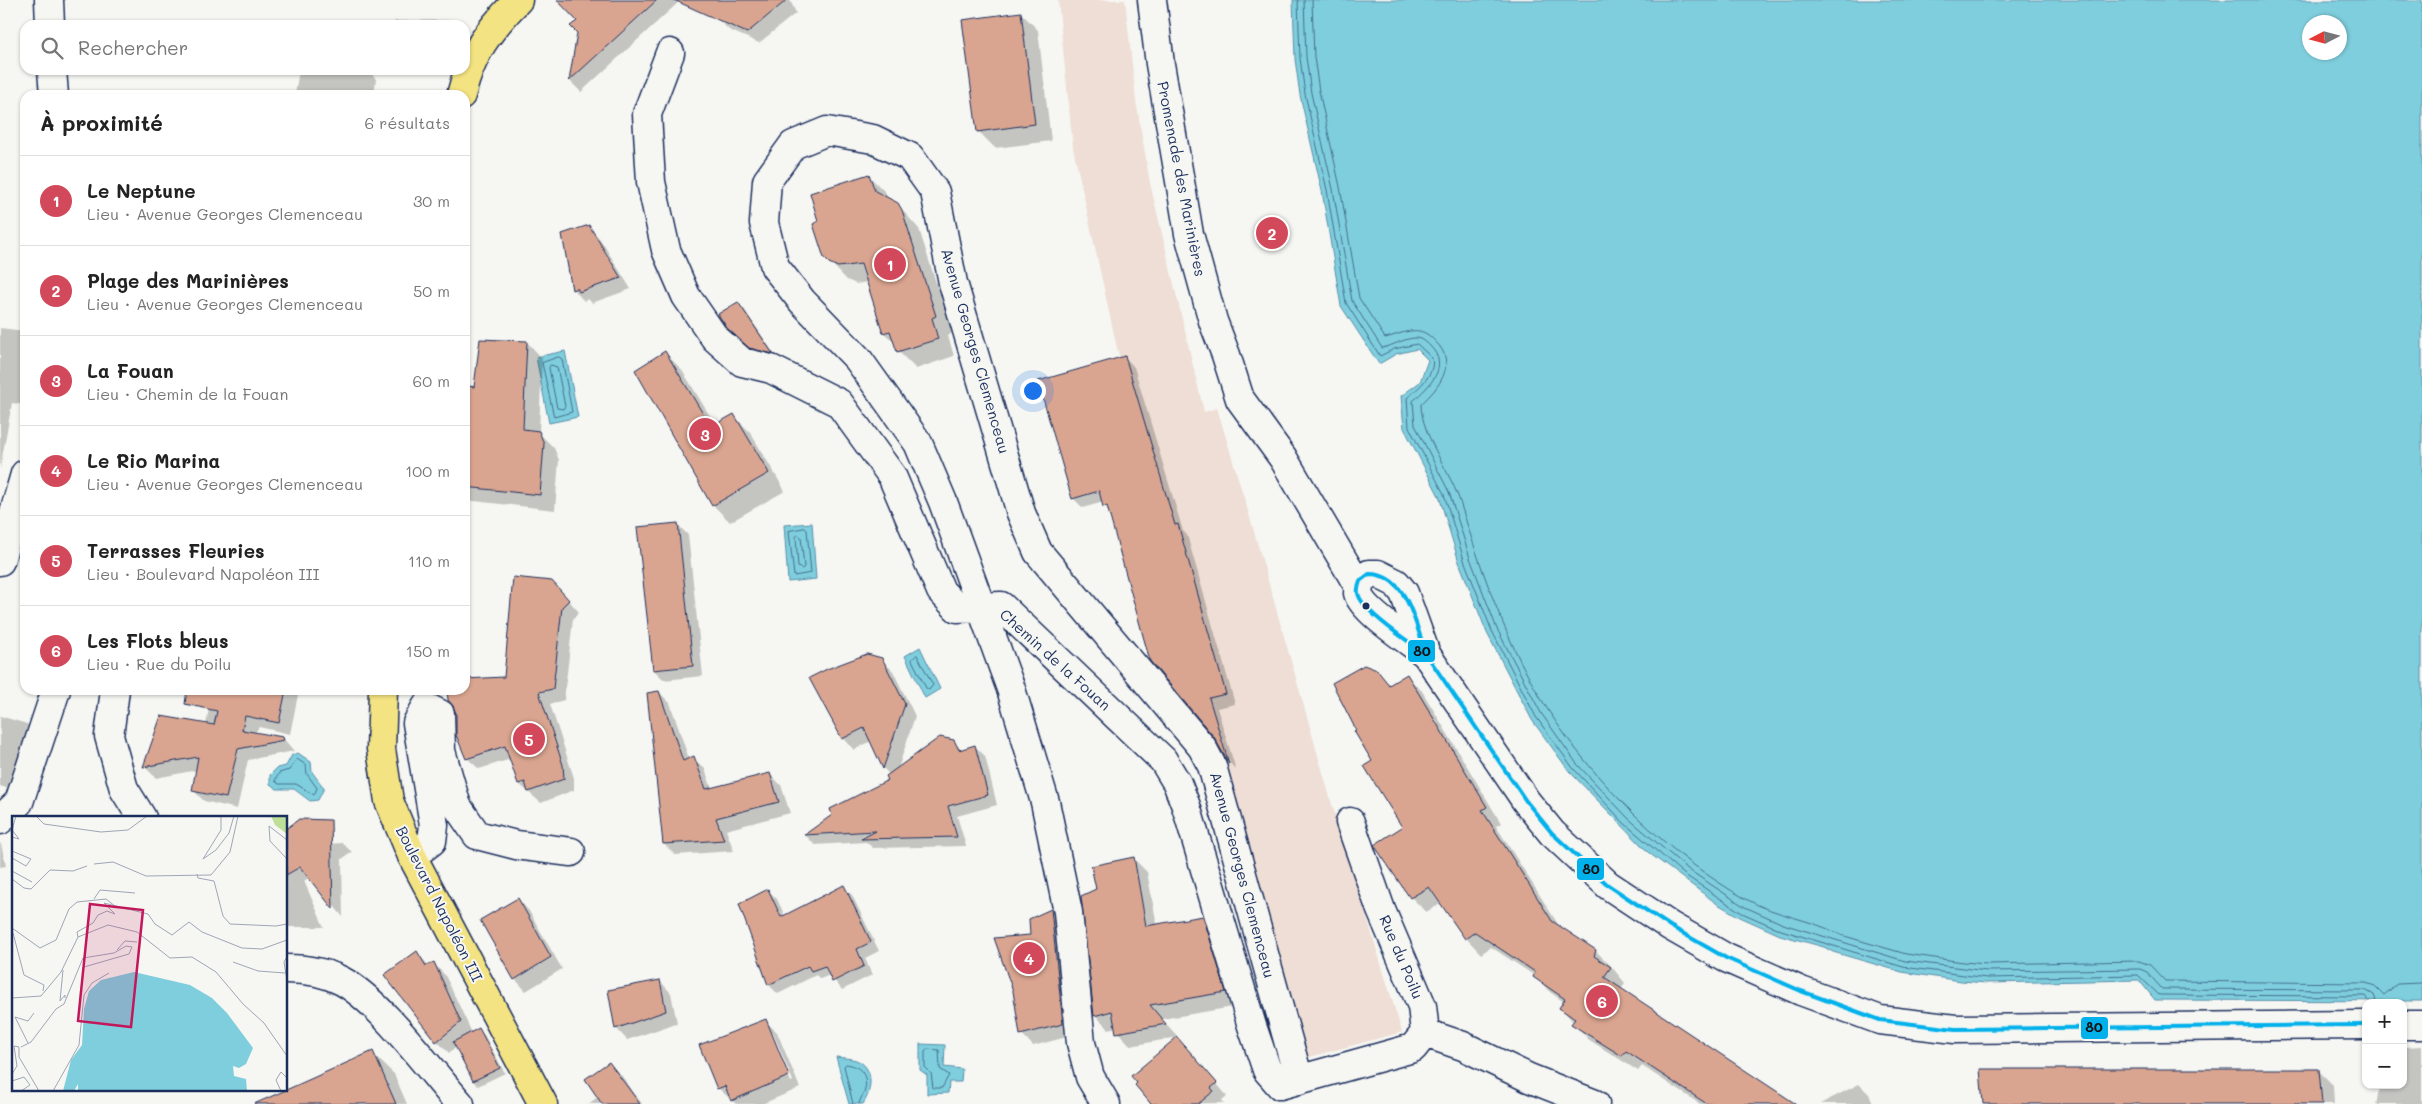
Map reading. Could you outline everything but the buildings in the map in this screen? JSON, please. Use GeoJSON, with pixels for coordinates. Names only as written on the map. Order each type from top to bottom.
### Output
{"type":"FeatureCollection","features":[{"type":"Feature","properties":{"kind":"main road"},"geometry":{"type":"LineString","coordinates":[[470,65],[490,28],[518,0]]}},
{"type":"Feature","properties":{"kind":"main road"},"geometry":{"type":"LineString","coordinates":[[462,90],[466,75]]}},
{"type":"Feature","properties":{"kind":"main road","name":"Boulevard Napoléon III"},"geometry":{"type":"LineString","coordinates":[[383,695],[381,749],[389,801],[412,856],[542,1104]]}},
{"type":"Feature","properties":{"kind":"street"},"geometry":{"type":"LineString","coordinates":[[49,0],[50,20]]}},
{"type":"Feature","properties":{"kind":"street","name":"Promenade des Marinières"},"geometry":{"type":"LineString","coordinates":[[1152,0],[1160,64],[1189,234],[1212,321],[1226,355],[1240,399],[1283,458],[1364,580]]}},
{"type":"Feature","properties":{"kind":"street","name":"Chemin de la Fouan"},"geometry":{"type":"LineString","coordinates":[[670,53],[647,114],[651,182],[666,250],[686,296],[715,338],[742,362],[771,369],[839,403],[892,476],[942,591],[957,608],[1001,606],[1163,760],[1177,783],[1186,806],[1267,1070],[1280,1086],[1413,1048],[1425,1033]]}},
{"type":"Feature","properties":{"kind":"street"},"geometry":{"type":"LineString","coordinates":[[52,75],[54,90]]}},
{"type":"Feature","properties":{"kind":"street","name":"Avenue Georges Clemenceau"},"geometry":{"type":"LineString","coordinates":[[1106,1104],[1090,1077],[1081,1043],[1068,912],[1045,802],[1011,689],[943,502],[918,444],[858,359],[802,301],[775,266],[764,223],[767,181],[793,145],[827,131],[873,139],[910,157],[935,192],[953,283],[1021,513],[1038,552],[1202,748],[1212,766],[1299,1080]]}},
{"type":"Feature","properties":{"kind":"street","name":"Promenade des Marinières"},"geometry":{"type":"LineString","coordinates":[[1226,355],[1300,450],[1364,580]]}},
{"type":"Feature","properties":{"kind":"street"},"geometry":{"type":"LineString","coordinates":[[0,560],[20,491]]}},
{"type":"Feature","properties":{"kind":"street","name":"Promenade des Marinières"},"geometry":{"type":"LineString","coordinates":[[1426,654],[1371,610],[1361,599],[1358,593],[1364,580],[1378,574],[1396,583],[1404,593],[1426,654],[1526,801],[1552,833],[1601,878],[1670,926],[1718,954],[1801,991],[1880,1020],[1955,1029],[2362,1025]]}},
{"type":"Feature","properties":{"kind":"street"},"geometry":{"type":"LineString","coordinates":[[0,820],[19,802],[54,695]]}},
{"type":"Feature","properties":{"kind":"street"},"geometry":{"type":"LineString","coordinates":[[114,695],[109,736],[124,789],[141,816]]}},
{"type":"Feature","properties":{"kind":"street"},"geometry":{"type":"LineString","coordinates":[[412,856],[432,841],[434,825],[417,722],[426,707],[440,714],[441,751],[457,806],[477,835],[516,845],[571,852]]}},
{"type":"Feature","properties":{"kind":"street","name":"Rue du Poilu"},"geometry":{"type":"LineString","coordinates":[[1350,822],[1381,910],[1422,1006],[1425,1033]]}},
{"type":"Feature","properties":{"kind":"street"},"geometry":{"type":"LineString","coordinates":[[288,970],[307,969],[341,981],[374,1005],[460,1104]]}},
{"type":"Feature","properties":{"kind":"street"},"geometry":{"type":"LineString","coordinates":[[2407,1024],[2422,1024]]}},
{"type":"Feature","properties":{"kind":"street"},"geometry":{"type":"LineString","coordinates":[[1425,1033],[1463,1046],[1529,1078],[1595,1104]]}},
{"type":"Feature","properties":{"kind":"shaded area"},"geometry":{"type":"Polygon","coordinates":[[[1058,0],[1125,0],[1136,101],[1150,183],[1204,412],[1217,408],[1333,808],[1402,1032],[1302,1059],[1151,468],[1117,348],[1073,147],[1058,0]]]}},
{"type":"Feature","properties":{"kind":"water"},"geometry":{"type":"Polygon","coordinates":[[[1293,0],[2422,0],[2422,1001],[2407,1001],[2407,999],[2362,999],[2362,1001],[2155,1000],[2139,980],[1987,983],[1902,972],[1780,935],[1740,917],[1716,903],[1649,853],[1569,771],[1532,720],[1487,633],[1459,562],[1439,496],[1404,428],[1401,396],[1420,382],[1428,360],[1417,349],[1396,354],[1379,364],[1341,306],[1322,191],[1300,95],[1295,59],[1293,0]]]}},
{"type":"Feature","properties":{"kind":"water"},"geometry":{"type":"Polygon","coordinates":[[[565,351],[578,417],[549,423],[536,357],[565,351]]]}},
{"type":"Feature","properties":{"kind":"water"},"geometry":{"type":"Polygon","coordinates":[[[812,523],[816,579],[788,582],[784,525],[812,523]]]}},
{"type":"Feature","properties":{"kind":"water"},"geometry":{"type":"Polygon","coordinates":[[[920,647],[940,689],[925,698],[905,656],[920,647]]]}},
{"type":"Feature","properties":{"kind":"water"},"geometry":{"type":"Polygon","coordinates":[[[298,753],[311,762],[312,772],[324,788],[318,800],[310,801],[294,789],[277,789],[270,784],[270,775],[277,768],[286,766],[292,755],[298,753]]]}},
{"type":"Feature","properties":{"kind":"water"},"geometry":{"type":"Polygon","coordinates":[[[920,1044],[945,1045],[944,1067],[962,1069],[961,1082],[949,1082],[948,1093],[927,1094],[927,1075],[920,1070],[920,1044]]]}},
{"type":"Feature","properties":{"kind":"water"},"geometry":{"type":"Polygon","coordinates":[[[836,1057],[856,1060],[866,1068],[869,1074],[870,1086],[863,1104],[849,1104],[836,1057]]]}},
{"type":"Feature","properties":{"kind":"transit line","name":"80"},"geometry":{"type":"LineString","coordinates":[[1369,574],[1382,576],[1393,582],[1401,591],[1408,603],[1426,654],[1377,617],[1361,600],[1358,592],[1359,584],[1369,574]]}},
{"type":"Feature","properties":{"kind":"transit line","name":"80"},"geometry":{"type":"LineString","coordinates":[[1426,654],[1526,801],[1552,833],[1608,885],[1670,926],[1726,958],[1801,991],[1880,1020],[1955,1029],[2362,1025]]}},
{"type":"Feature","properties":{"kind":"place","name":"Plage des Marinières"},"geometry":{"type":"Point","coordinates":[1272,233]}},
{"type":"Feature","properties":{"kind":"place","name":"Le Neptune"},"geometry":{"type":"Point","coordinates":[890,264]}},
{"type":"Feature","properties":{"kind":"place","name":"La Fouan"},"geometry":{"type":"Point","coordinates":[705,434]}},
{"type":"Feature","properties":{"kind":"place","name":"Terrasses Fleuries"},"geometry":{"type":"Point","coordinates":[529,739]}},
{"type":"Feature","properties":{"kind":"place","name":"Le Rio Marina"},"geometry":{"type":"Point","coordinates":[1029,958]}},
{"type":"Feature","properties":{"kind":"place","name":"Les Flots bleus"},"geometry":{"type":"Point","coordinates":[1602,1001]}}]}
